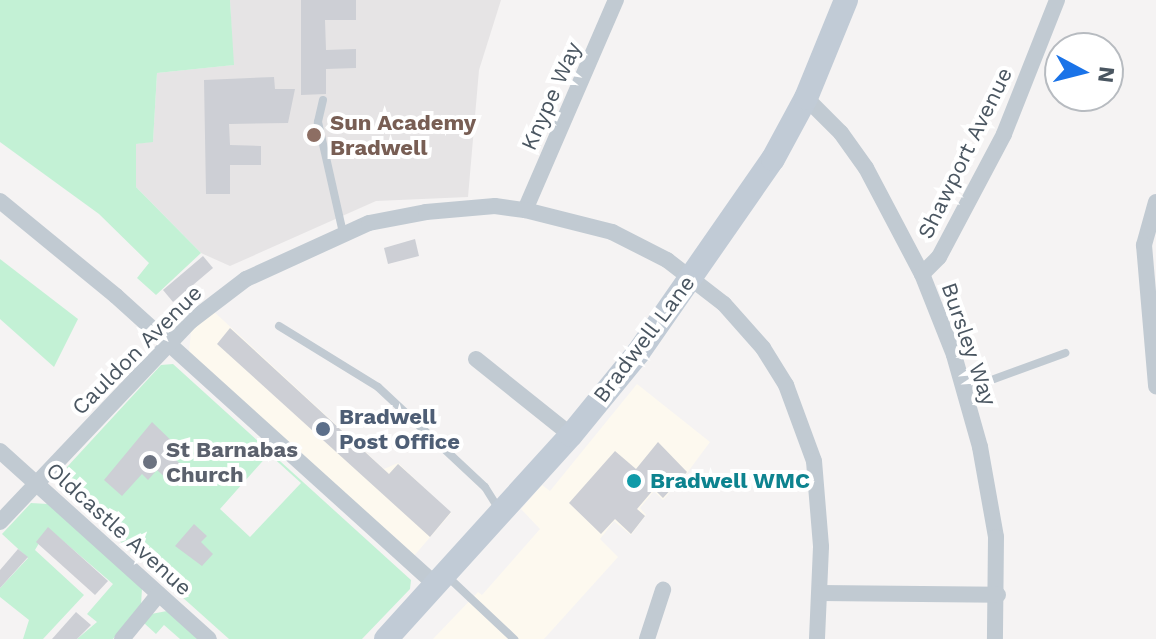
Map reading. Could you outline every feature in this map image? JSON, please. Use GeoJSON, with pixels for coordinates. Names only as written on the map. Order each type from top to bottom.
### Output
{"type":"FeatureCollection","features":[{"type":"Feature","properties":{"kind":"street","name":"Knype Way"},"geometry":{"type":"LineString","coordinates":[[525,210],[616,0]]}},
{"type":"Feature","properties":{"kind":"street","name":"Bradwell Lane"},"geometry":{"type":"LineString","coordinates":[[386,639],[571,435],[691,277],[773,159],[806,98],[846,0]]}},
{"type":"Feature","properties":{"kind":"street","name":"Shawport Avenue"},"geometry":{"type":"LineString","coordinates":[[922,274],[939,257],[1004,134],[1057,0]]}},
{"type":"Feature","properties":{"kind":"street","name":"Bursley Way"},"geometry":{"type":"LineString","coordinates":[[806,98],[841,133],[866,168],[922,274],[964,390],[993,522],[998,595],[995,639]]}},
{"type":"Feature","properties":{"kind":"street"},"geometry":{"type":"LineString","coordinates":[[0,201],[168,345],[292,463],[440,579]]}},
{"type":"Feature","properties":{"kind":"street"},"geometry":{"type":"LineString","coordinates":[[1156,202],[1144,245],[1156,386]]}},
{"type":"Feature","properties":{"kind":"street","name":"Cauldon Avenue"},"geometry":{"type":"LineString","coordinates":[[0,522],[203,310],[246,279],[343,233],[426,212],[495,206],[525,210],[612,232],[691,277],[763,348],[802,421],[819,505],[817,639]]}},
{"type":"Feature","properties":{"kind":"street"},"geometry":{"type":"LineString","coordinates":[[476,359],[571,435]]}},
{"type":"Feature","properties":{"kind":"street","name":"Oldcastle Avenue"},"geometry":{"type":"LineString","coordinates":[[0,451],[209,639]]}},
{"type":"Feature","properties":{"kind":"street"},"geometry":{"type":"LineString","coordinates":[[647,639],[663,590]]}},
{"type":"Feature","properties":{"kind":"street"},"geometry":{"type":"LineString","coordinates":[[820,593],[998,595]]}},
{"type":"Feature","properties":{"kind":"street"},"geometry":{"type":"LineString","coordinates":[[122,639],[158,595]]}},
{"type":"Feature","properties":{"kind":"lane"},"geometry":{"type":"LineString","coordinates":[[323,100],[318,122],[343,233]]}},
{"type":"Feature","properties":{"kind":"lane"},"geometry":{"type":"LineString","coordinates":[[279,326],[378,387],[485,487],[502,512]]}},
{"type":"Feature","properties":{"kind":"lane"},"geometry":{"type":"LineString","coordinates":[[964,390],[1065,353]]}},
{"type":"Feature","properties":{"kind":"lane"},"geometry":{"type":"LineString","coordinates":[[440,579],[514,639]]}},
{"type":"Feature","properties":{"kind":"shaded area","name":"Sun Academy Bradwell"},"geometry":{"type":"Polygon","coordinates":[[[230,0],[501,0],[479,70],[468,197],[376,201],[230,266],[201,253],[136,187],[136,144],[153,141],[157,73],[233,65],[230,0]]]}},
{"type":"Feature","properties":{"kind":"shaded area"},"geometry":{"type":"Polygon","coordinates":[[[211,309],[384,469],[398,463],[451,513],[413,557],[189,353],[191,331],[211,309]]]}},
{"type":"Feature","properties":{"kind":"shaded area"},"geometry":{"type":"Polygon","coordinates":[[[637,384],[710,442],[687,473],[663,500],[654,491],[640,508],[646,515],[631,535],[614,521],[600,539],[618,557],[544,639],[433,639],[478,592],[482,595],[540,529],[521,509],[542,485],[550,491],[637,384]]]}},
{"type":"Feature","properties":{"kind":"green space"},"geometry":{"type":"Polygon","coordinates":[[[0,0],[230,0],[234,65],[157,73],[153,142],[136,144],[136,187],[201,253],[156,295],[137,278],[149,263],[99,214],[0,142],[0,0]]]}},
{"type":"Feature","properties":{"kind":"green space"},"geometry":{"type":"Polygon","coordinates":[[[0,259],[78,319],[54,367],[0,319],[0,259]]]}},
{"type":"Feature","properties":{"kind":"green space"},"geometry":{"type":"Polygon","coordinates":[[[173,364],[411,580],[410,589],[362,639],[229,639],[67,494],[67,467],[161,365],[173,364]],[[269,454],[220,509],[250,537],[301,483],[269,454]]]}},
{"type":"Feature","properties":{"kind":"green space"},"geometry":{"type":"Polygon","coordinates":[[[31,503],[48,504],[142,588],[141,606],[113,639],[77,639],[97,622],[87,614],[113,584],[48,528],[35,550],[84,595],[43,639],[23,639],[29,620],[0,597],[0,588],[28,558],[2,534],[31,503]]]}},
{"type":"Feature","properties":{"kind":"green space"},"geometry":{"type":"Polygon","coordinates":[[[167,611],[199,639],[180,639],[164,625],[156,634],[144,623],[151,614],[167,611]]]}},
{"type":"Feature","properties":{"kind":"building"},"geometry":{"type":"Polygon","coordinates":[[[301,0],[356,0],[356,20],[325,20],[326,50],[356,49],[356,68],[326,69],[326,94],[301,95],[301,0]]]}},
{"type":"Feature","properties":{"kind":"building"},"geometry":{"type":"Polygon","coordinates":[[[274,77],[275,89],[295,89],[288,123],[229,124],[230,145],[261,146],[261,165],[230,165],[230,194],[206,194],[204,80],[274,77]]]}},
{"type":"Feature","properties":{"kind":"building"},"geometry":{"type":"Polygon","coordinates":[[[415,239],[419,256],[388,264],[384,248],[415,239]]]}},
{"type":"Feature","properties":{"kind":"building"},"geometry":{"type":"Polygon","coordinates":[[[203,256],[213,268],[173,302],[163,290],[203,256]]]}},
{"type":"Feature","properties":{"kind":"building"},"geometry":{"type":"Polygon","coordinates":[[[230,328],[389,474],[398,464],[451,512],[430,537],[217,344],[230,328]]]}},
{"type":"Feature","properties":{"kind":"building","name":"St Barnabas Church"},"geometry":{"type":"Polygon","coordinates":[[[152,422],[178,447],[170,455],[183,466],[169,481],[157,470],[148,480],[142,474],[122,496],[104,480],[152,422]]]}},
{"type":"Feature","properties":{"kind":"building","name":"Bradwell WMC"},"geometry":{"type":"Polygon","coordinates":[[[658,442],[687,472],[663,498],[654,489],[637,509],[645,516],[631,534],[615,519],[601,534],[569,503],[615,451],[636,469],[658,442]]]}},
{"type":"Feature","properties":{"kind":"building"},"geometry":{"type":"Polygon","coordinates":[[[194,524],[207,536],[201,542],[213,554],[202,566],[175,546],[194,524]]]}},
{"type":"Feature","properties":{"kind":"building"},"geometry":{"type":"Polygon","coordinates":[[[48,527],[108,581],[95,595],[36,542],[48,527]]]}},
{"type":"Feature","properties":{"kind":"building"},"geometry":{"type":"Polygon","coordinates":[[[18,549],[28,557],[0,588],[0,570],[18,549]]]}},
{"type":"Feature","properties":{"kind":"building"},"geometry":{"type":"Polygon","coordinates":[[[76,612],[91,625],[77,639],[52,639],[76,612]]]}},
{"type":"Feature","properties":{"kind":"place","name":"Sun Academy Bradwell"},"geometry":{"type":"Point","coordinates":[314,135]}},
{"type":"Feature","properties":{"kind":"place","name":"Bradwell Post Office"},"geometry":{"type":"Point","coordinates":[323,429]}},
{"type":"Feature","properties":{"kind":"place","name":"St Barnabas Church"},"geometry":{"type":"Point","coordinates":[150,462]}},
{"type":"Feature","properties":{"kind":"place","name":"Bradwell WMC"},"geometry":{"type":"Point","coordinates":[634,481]}}]}
